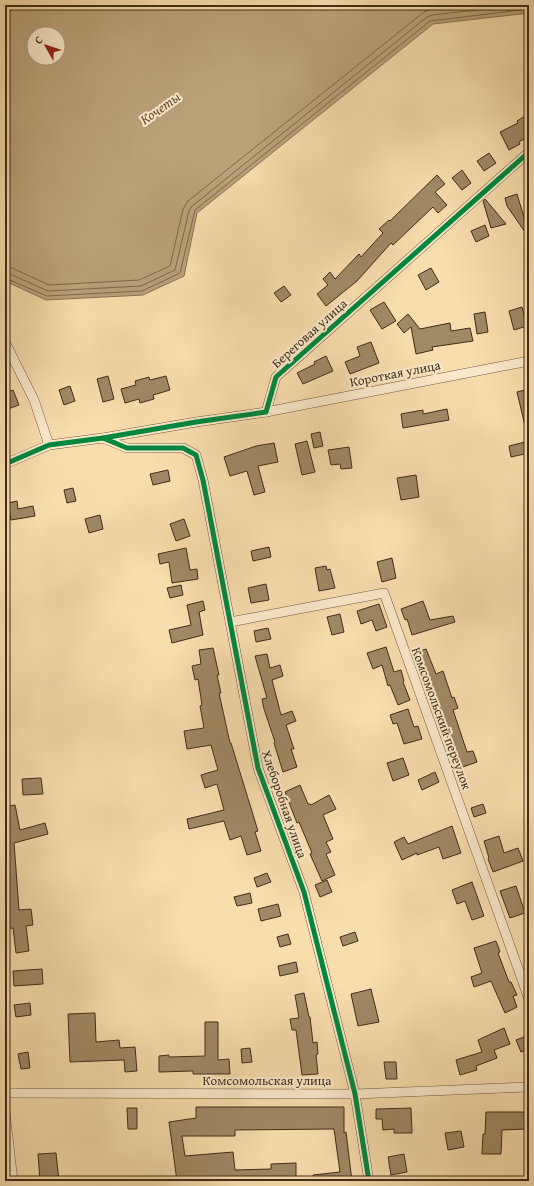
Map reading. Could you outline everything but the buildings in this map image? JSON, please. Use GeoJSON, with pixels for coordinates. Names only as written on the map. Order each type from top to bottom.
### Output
{"type":"FeatureCollection","features":[{"type":"Feature","properties":{"kind":"street","name":"Береговая улица"},"geometry":{"type":"LineString","coordinates":[[266,412],[276,377],[529,152]]}},
{"type":"Feature","properties":{"kind":"street"},"geometry":{"type":"LineString","coordinates":[[5,342],[34,400],[49,445]]}},
{"type":"Feature","properties":{"kind":"street","name":"Короткая улица"},"geometry":{"type":"LineString","coordinates":[[266,412],[529,361]]}},
{"type":"Feature","properties":{"kind":"street"},"geometry":{"type":"LineString","coordinates":[[5,464],[49,445],[266,412]]}},
{"type":"Feature","properties":{"kind":"street","name":"Хлеборобная улица"},"geometry":{"type":"LineString","coordinates":[[103,438],[127,448],[183,448],[196,455],[203,480],[258,768],[304,892],[355,1094],[369,1181]]}},
{"type":"Feature","properties":{"kind":"street","name":"Комсомольский переулок"},"geometry":{"type":"LineString","coordinates":[[230,622],[384,593],[529,999]]}},
{"type":"Feature","properties":{"kind":"street","name":"Комсомольская улица"},"geometry":{"type":"LineString","coordinates":[[5,1092],[355,1094],[529,1087]]}},
{"type":"Feature","properties":{"kind":"street"},"geometry":{"type":"LineString","coordinates":[[5,1112],[13,1181]]}},
{"type":"Feature","properties":{"kind":"water","name":"Кочеты"},"geometry":{"type":"Polygon","coordinates":[[[5,5],[529,5],[529,13],[433,24],[197,213],[184,276],[143,295],[46,300],[5,281],[5,5]]]}},
{"type":"Feature","properties":{"kind":"cycle path"},"geometry":{"type":"LineString","coordinates":[[5,464],[49,445],[266,412],[276,377],[529,152]]}},
{"type":"Feature","properties":{"kind":"cycle path"},"geometry":{"type":"LineString","coordinates":[[103,438],[127,448],[183,448],[196,455],[203,480],[258,768],[304,892],[355,1094],[369,1181]]}}]}
